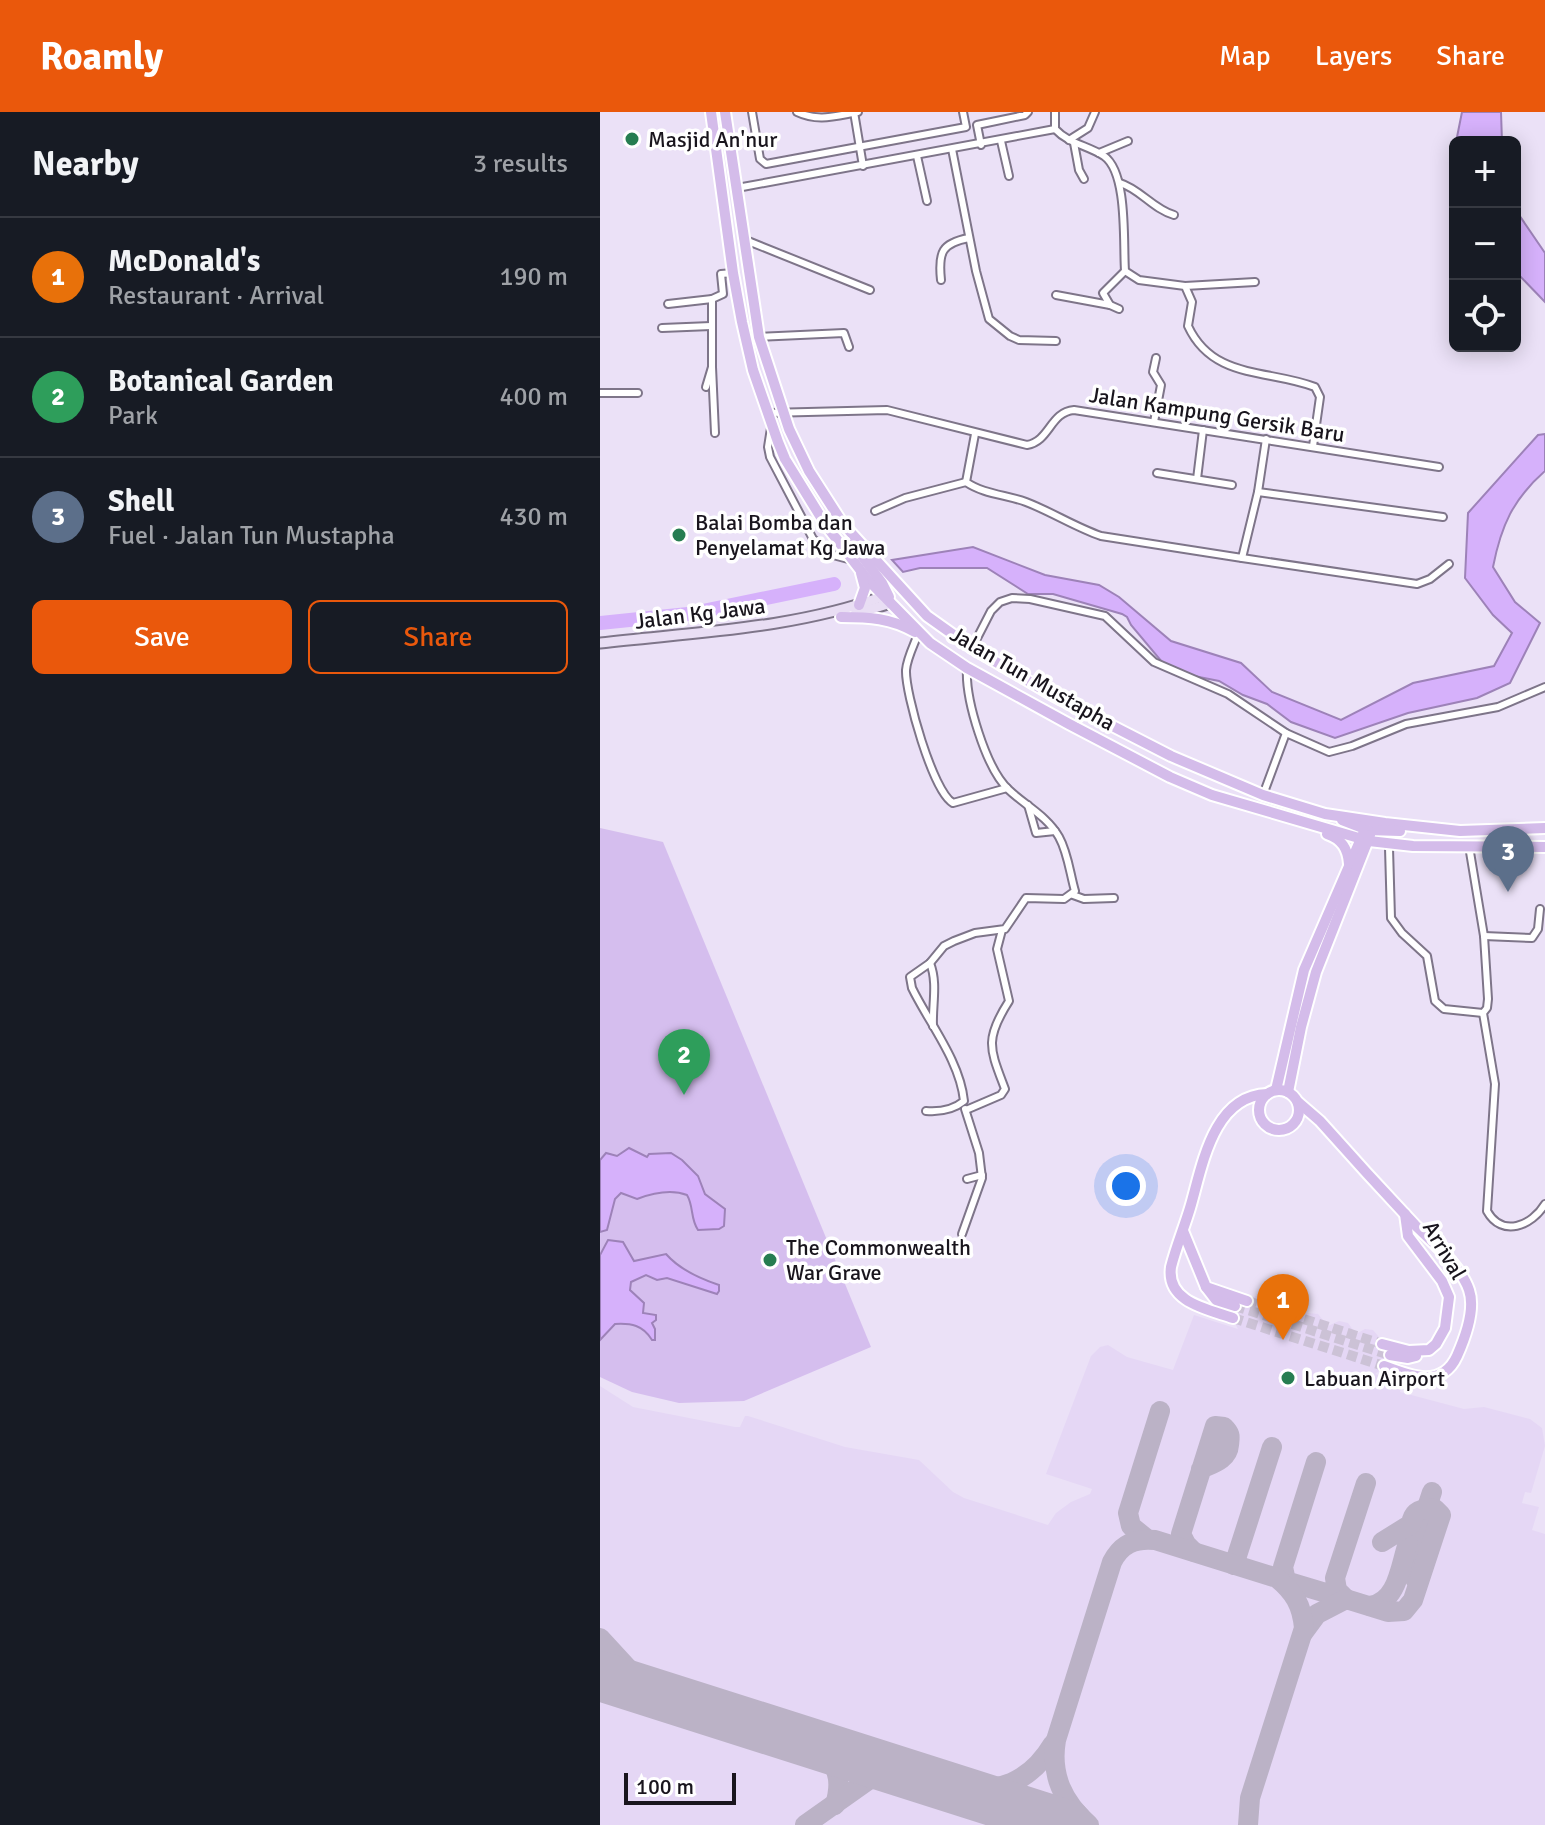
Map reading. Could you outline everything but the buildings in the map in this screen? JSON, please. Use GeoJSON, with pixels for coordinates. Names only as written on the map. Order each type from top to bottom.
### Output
{"type":"FeatureCollection","features":[{"type":"Feature","properties":{"kind":"main road"},"geometry":{"type":"LineString","coordinates":[[725,112],[759,337],[782,411],[804,462],[888,598],[907,602],[972,648],[1114,728],[1263,795],[1325,814],[1460,831]]}},
{"type":"Feature","properties":{"kind":"main road","name":"Jalan Tun Mustapha"},"geometry":{"type":"LineString","coordinates":[[711,113],[733,273],[753,370],[785,459],[805,494],[852,560],[930,643],[967,668],[1170,777],[1212,795],[1285,817],[1413,846],[1545,847]]}},
{"type":"Feature","properties":{"kind":"main road"},"geometry":{"type":"LineString","coordinates":[[843,524],[927,616]]}},
{"type":"Feature","properties":{"kind":"main road"},"geometry":{"type":"LineString","coordinates":[[859,605],[865,588],[861,571]]}},
{"type":"Feature","properties":{"kind":"main road","name":"Jalan Kg Jawa"},"geometry":{"type":"LineString","coordinates":[[804,619],[888,598]]}},
{"type":"Feature","properties":{"kind":"main road","name":"Jalan Kg Jawa"},"geometry":{"type":"LineString","coordinates":[[600,643],[841,617],[864,613],[888,598]]}},
{"type":"Feature","properties":{"kind":"main road"},"geometry":{"type":"LineString","coordinates":[[841,617],[880,618],[902,624],[930,643]]}},
{"type":"Feature","properties":{"kind":"main road"},"geometry":{"type":"LineString","coordinates":[[1325,814],[1366,837],[1545,828]]}},
{"type":"Feature","properties":{"kind":"main road"},"geometry":{"type":"LineString","coordinates":[[1285,817],[1340,841],[1348,852],[1353,869]]}},
{"type":"Feature","properties":{"kind":"main road"},"geometry":{"type":"LineString","coordinates":[[1288,1092],[1316,972],[1366,837]]}},
{"type":"Feature","properties":{"kind":"main road"},"geometry":{"type":"LineString","coordinates":[[1298,1102],[1299,1116],[1284,1130],[1270,1128],[1261,1119],[1259,1105],[1271,1092],[1304,970],[1353,869],[1373,851],[1413,846]]}},
{"type":"Feature","properties":{"kind":"main road"},"geometry":{"type":"LineString","coordinates":[[1183,1231],[1206,1287],[1216,1300],[1234,1312],[1183,1298],[1171,1284],[1171,1267],[1210,1143],[1219,1123],[1242,1101],[1271,1092],[1288,1092],[1313,1114],[1464,1279],[1471,1296],[1471,1309],[1452,1366],[1440,1375],[1422,1378],[1384,1366]]}},
{"type":"Feature","properties":{"kind":"main road","name":"Arrival"},"geometry":{"type":"LineString","coordinates":[[1405,1214],[1408,1236],[1442,1281],[1449,1297],[1445,1328],[1429,1350]]}},
{"type":"Feature","properties":{"kind":"main road"},"geometry":{"type":"LineString","coordinates":[[1206,1287],[1247,1301]]}},
{"type":"Feature","properties":{"kind":"main road"},"geometry":{"type":"LineString","coordinates":[[1382,1344],[1409,1351],[1429,1350]]}},
{"type":"Feature","properties":{"kind":"main road"},"geometry":{"type":"LineString","coordinates":[[1390,1355],[1408,1358],[1429,1350]]}},
{"type":"Feature","properties":{"kind":"street"},"geometry":{"type":"LineString","coordinates":[[753,112],[760,159],[766,164],[977,125],[1028,112]]}},
{"type":"Feature","properties":{"kind":"street"},"geometry":{"type":"LineString","coordinates":[[797,112],[821,119],[855,112],[863,166]]}},
{"type":"Feature","properties":{"kind":"street"},"geometry":{"type":"LineString","coordinates":[[963,112],[966,127]]}},
{"type":"Feature","properties":{"kind":"street"},"geometry":{"type":"LineString","coordinates":[[1055,112],[1055,129]]}},
{"type":"Feature","properties":{"kind":"street"},"geometry":{"type":"LineString","coordinates":[[1071,142],[1088,128],[1095,112]]}},
{"type":"Feature","properties":{"kind":"street"},"geometry":{"type":"LineString","coordinates":[[977,125],[981,145]]}},
{"type":"Feature","properties":{"kind":"street"},"geometry":{"type":"LineString","coordinates":[[737,188],[1055,129]]}},
{"type":"Feature","properties":{"kind":"street"},"geometry":{"type":"LineString","coordinates":[[1055,129],[1071,142],[1098,153],[1110,162],[1120,183],[1125,271],[1103,293],[1110,305]]}},
{"type":"Feature","properties":{"kind":"street"},"geometry":{"type":"LineString","coordinates":[[1001,141],[1009,176]]}},
{"type":"Feature","properties":{"kind":"street"},"geometry":{"type":"LineString","coordinates":[[1098,153],[1128,141]]}},
{"type":"Feature","properties":{"kind":"street"},"geometry":{"type":"LineString","coordinates":[[1071,142],[1084,179]]}},
{"type":"Feature","properties":{"kind":"street"},"geometry":{"type":"LineString","coordinates":[[952,149],[987,314],[994,324],[1019,340],[1056,341]]}},
{"type":"Feature","properties":{"kind":"street"},"geometry":{"type":"LineString","coordinates":[[917,156],[927,201]]}},
{"type":"Feature","properties":{"kind":"street"},"geometry":{"type":"LineString","coordinates":[[1120,183],[1174,215]]}},
{"type":"Feature","properties":{"kind":"street"},"geometry":{"type":"LineString","coordinates":[[941,280],[940,261],[946,247],[953,241],[969,238]]}},
{"type":"Feature","properties":{"kind":"street"},"geometry":{"type":"LineString","coordinates":[[743,239],[870,290]]}},
{"type":"Feature","properties":{"kind":"street"},"geometry":{"type":"LineString","coordinates":[[1125,271],[1139,280],[1185,286],[1255,282]]}},
{"type":"Feature","properties":{"kind":"street"},"geometry":{"type":"LineString","coordinates":[[668,304],[712,299],[723,294],[721,274],[733,273]]}},
{"type":"Feature","properties":{"kind":"street"},"geometry":{"type":"LineString","coordinates":[[1185,286],[1192,302],[1188,326],[1207,353],[1246,371],[1315,387],[1320,397],[1313,446]]}},
{"type":"Feature","properties":{"kind":"street"},"geometry":{"type":"LineString","coordinates":[[1056,295],[1119,309]]}},
{"type":"Feature","properties":{"kind":"street"},"geometry":{"type":"LineString","coordinates":[[712,299],[715,433]]}},
{"type":"Feature","properties":{"kind":"street"},"geometry":{"type":"LineString","coordinates":[[662,328],[711,326]]}},
{"type":"Feature","properties":{"kind":"street"},"geometry":{"type":"LineString","coordinates":[[759,337],[844,333],[849,347]]}},
{"type":"Feature","properties":{"kind":"street"},"geometry":{"type":"LineString","coordinates":[[1154,422],[1161,385],[1153,372],[1156,358]]}},
{"type":"Feature","properties":{"kind":"street"},"geometry":{"type":"LineString","coordinates":[[706,387],[712,367]]}},
{"type":"Feature","properties":{"kind":"street"},"geometry":{"type":"LineString","coordinates":[[600,393],[638,393]]}},
{"type":"Feature","properties":{"kind":"street","name":"Jalan Kampung Gersik Baru"},"geometry":{"type":"LineString","coordinates":[[768,413],[887,410],[1027,445],[1035,444],[1055,419],[1069,410],[1439,467]]}},
{"type":"Feature","properties":{"kind":"street"},"geometry":{"type":"LineString","coordinates":[[772,424],[768,447],[770,457],[817,544],[833,555],[852,560]]}},
{"type":"Feature","properties":{"kind":"street"},"geometry":{"type":"LineString","coordinates":[[1197,479],[1203,430]]}},
{"type":"Feature","properties":{"kind":"street"},"geometry":{"type":"LineString","coordinates":[[966,482],[975,434]]}},
{"type":"Feature","properties":{"kind":"street"},"geometry":{"type":"LineString","coordinates":[[1242,558],[1258,492],[1266,439]]}},
{"type":"Feature","properties":{"kind":"street"},"geometry":{"type":"LineString","coordinates":[[1157,473],[1232,485]]}},
{"type":"Feature","properties":{"kind":"street"},"geometry":{"type":"LineString","coordinates":[[875,511],[905,498],[966,482],[978,489],[1027,503],[1079,529],[1101,536],[1417,584],[1430,579],[1449,564]]}},
{"type":"Feature","properties":{"kind":"street"},"geometry":{"type":"LineString","coordinates":[[1258,492],[1443,517]]}},
{"type":"Feature","properties":{"kind":"street"},"geometry":{"type":"LineString","coordinates":[[972,648],[991,611],[1000,602],[1012,598],[1020,597],[1105,616],[1154,662],[1228,694],[1286,733],[1329,752],[1339,751],[1406,724],[1498,707],[1545,687]]}},
{"type":"Feature","properties":{"kind":"street"},"geometry":{"type":"LineString","coordinates":[[918,634],[906,671],[911,700],[938,787],[953,803],[1007,788]]}},
{"type":"Feature","properties":{"kind":"street"},"geometry":{"type":"LineString","coordinates":[[967,668],[966,690],[984,745],[1007,788],[1055,831],[1065,851],[1075,891],[1073,895]]}},
{"type":"Feature","properties":{"kind":"street"},"geometry":{"type":"LineString","coordinates":[[1263,795],[1286,733]]}},
{"type":"Feature","properties":{"kind":"street"},"geometry":{"type":"LineString","coordinates":[[1028,805],[1036,833],[1055,831]]}},
{"type":"Feature","properties":{"kind":"street"},"geometry":{"type":"LineString","coordinates":[[1469,846],[1484,936],[1488,999],[1483,1013],[1495,1084],[1487,1211],[1496,1222],[1512,1227],[1533,1220],[1545,1204]]}},
{"type":"Feature","properties":{"kind":"street"},"geometry":{"type":"LineString","coordinates":[[1389,848],[1391,918],[1427,956],[1435,1001],[1444,1009],[1483,1013]]}},
{"type":"Feature","properties":{"kind":"street"},"geometry":{"type":"LineString","coordinates":[[1529,848],[1545,854]]}},
{"type":"Feature","properties":{"kind":"street"},"geometry":{"type":"LineString","coordinates":[[962,1234],[976,1201],[982,1175],[979,1153],[958,1076],[909,980],[930,963],[944,946],[975,933],[1002,930],[1010,925],[1026,898],[1064,899],[1073,895],[1084,899],[1114,898]]}},
{"type":"Feature","properties":{"kind":"street"},"geometry":{"type":"LineString","coordinates":[[1484,936],[1532,938],[1538,929],[1540,909]]}},
{"type":"Feature","properties":{"kind":"street"},"geometry":{"type":"LineString","coordinates":[[966,1110],[1001,1095],[1005,1089],[994,1065],[992,1050],[996,1022],[1009,1001],[997,949],[1002,930]]}},
{"type":"Feature","properties":{"kind":"street"},"geometry":{"type":"LineString","coordinates":[[930,963],[935,988],[933,1029]]}},
{"type":"Feature","properties":{"kind":"street"},"geometry":{"type":"LineString","coordinates":[[926,1111],[949,1109],[964,1101]]}},
{"type":"Feature","properties":{"kind":"street"},"geometry":{"type":"LineString","coordinates":[[967,1179],[982,1175]]}},
{"type":"Feature","properties":{"kind":"shaded area"},"geometry":{"type":"Polygon","coordinates":[[[1462,112],[1501,112],[1502,136],[1457,136],[1462,112]]]}},
{"type":"Feature","properties":{"kind":"shaded area"},"geometry":{"type":"Polygon","coordinates":[[[1521,218],[1545,253],[1545,302],[1521,277],[1521,218]]]}},
{"type":"Feature","properties":{"kind":"shaded area"},"geometry":{"type":"Polygon","coordinates":[[[1545,434],[1545,471],[1524,492],[1510,514],[1493,567],[1515,602],[1540,623],[1510,683],[1477,698],[1408,713],[1335,738],[1291,722],[1267,704],[1219,681],[1184,674],[1162,662],[1122,614],[1053,594],[1028,594],[987,568],[920,568],[903,572],[892,560],[973,547],[1045,575],[1099,585],[1119,597],[1171,641],[1241,663],[1272,692],[1341,720],[1413,683],[1494,666],[1512,633],[1493,615],[1465,578],[1468,513],[1538,435],[1545,434]]]}},
{"type":"Feature","properties":{"kind":"shaded area"},"geometry":{"type":"Polygon","coordinates":[[[600,828],[663,842],[871,1347],[744,1401],[679,1403],[632,1392],[600,1377],[600,828]]]}},
{"type":"Feature","properties":{"kind":"shaded area"},"geometry":{"type":"Polygon","coordinates":[[[629,1148],[647,1157],[649,1154],[671,1153],[682,1160],[698,1176],[705,1194],[725,1209],[724,1226],[698,1230],[687,1195],[662,1192],[637,1199],[621,1193],[615,1199],[607,1230],[600,1232],[600,1160],[606,1153],[617,1156],[629,1148]]]}},
{"type":"Feature","properties":{"kind":"shaded area"},"geometry":{"type":"Polygon","coordinates":[[[608,1240],[623,1242],[634,1261],[666,1254],[691,1273],[719,1285],[719,1291],[717,1294],[667,1278],[657,1280],[646,1275],[631,1282],[630,1290],[644,1303],[643,1313],[656,1315],[652,1323],[655,1340],[641,1328],[615,1324],[600,1340],[600,1255],[608,1240]]]}},
{"type":"Feature","properties":{"kind":"shaded area"},"geometry":{"type":"Polygon","coordinates":[[[1256,1296],[1264,1297],[1275,1309],[1290,1305],[1301,1318],[1308,1313],[1318,1314],[1328,1326],[1339,1321],[1348,1323],[1356,1334],[1365,1329],[1373,1330],[1393,1360],[1375,1374],[1403,1382],[1400,1392],[1464,1409],[1484,1407],[1530,1419],[1542,1428],[1545,1446],[1531,1493],[1525,1492],[1522,1503],[1539,1507],[1532,1530],[1545,1534],[1545,1825],[600,1825],[600,1386],[633,1407],[735,1427],[740,1427],[745,1416],[748,1416],[845,1447],[919,1460],[953,1492],[964,1498],[1048,1525],[1056,1513],[1090,1494],[1092,1489],[1046,1474],[1091,1356],[1100,1347],[1108,1345],[1127,1357],[1173,1370],[1194,1315],[1238,1329],[1228,1310],[1256,1296]]]}},
{"type":"Feature","properties":{"kind":"waterway"},"geometry":{"type":"LineString","coordinates":[[600,623],[688,614],[834,584]]}},
{"type":"Feature","properties":{"kind":"taxiway"},"geometry":{"type":"LineString","coordinates":[[1147,1539],[1131,1526],[1128,1513],[1160,1411]]}},
{"type":"Feature","properties":{"kind":"taxiway"},"geometry":{"type":"LineString","coordinates":[[1194,1552],[1181,1534],[1215,1426],[1224,1427],[1230,1437],[1226,1454],[1220,1460],[1211,1465],[1206,1467],[1201,1469]]}},
{"type":"Feature","properties":{"kind":"taxiway"},"geometry":{"type":"LineString","coordinates":[[1234,1565],[1272,1447]]}},
{"type":"Feature","properties":{"kind":"taxiway"},"geometry":{"type":"LineString","coordinates":[[1316,1462],[1283,1567],[1286,1581],[1346,1599],[1337,1590],[1335,1578],[1366,1483]]}},
{"type":"Feature","properties":{"kind":"taxiway"},"geometry":{"type":"LineString","coordinates":[[1415,1579],[1418,1564],[1413,1550],[1432,1492]]}},
{"type":"Feature","properties":{"kind":"taxiway"},"geometry":{"type":"LineString","coordinates":[[1303,1633],[1317,1614],[1346,1599],[1388,1612],[1404,1611],[1413,1600],[1441,1515],[1435,1509],[1419,1511],[1411,1524],[1382,1542]]}},
{"type":"Feature","properties":{"kind":"taxiway"},"geometry":{"type":"LineString","coordinates":[[1089,1825],[1072,1807],[1060,1787],[1055,1765],[1056,1740],[1112,1562],[1124,1547],[1135,1541],[1148,1540],[1277,1578],[1288,1588],[1299,1606],[1304,1628],[1250,1798],[1248,1825]]}},
{"type":"Feature","properties":{"kind":"taxiway"},"geometry":{"type":"LineString","coordinates":[[1370,1606],[1387,1598],[1392,1590],[1408,1543]]}},
{"type":"Feature","properties":{"kind":"taxiway"},"geometry":{"type":"LineString","coordinates":[[600,1638],[646,1688],[662,1696]]}},
{"type":"Feature","properties":{"kind":"taxiway"},"geometry":{"type":"LineString","coordinates":[[800,1740],[827,1758],[837,1772],[835,1805]]}},
{"type":"Feature","properties":{"kind":"taxiway"},"geometry":{"type":"LineString","coordinates":[[954,1789],[985,1789],[1011,1783],[1034,1768],[1053,1744]]}},
{"type":"Feature","properties":{"kind":"taxiway"},"geometry":{"type":"LineString","coordinates":[[805,1825],[867,1781],[888,1773],[907,1774]]}},
{"type":"Feature","properties":{"kind":"runway"},"geometry":{"type":"LineString","coordinates":[[600,1676],[1068,1825]]}},
{"type":"Feature","properties":{"kind":"tunnel"},"geometry":{"type":"LineString","coordinates":[[1247,1301],[1382,1344]]}},
{"type":"Feature","properties":{"kind":"tunnel"},"geometry":{"type":"LineString","coordinates":[[1235,1306],[1390,1355]]}},
{"type":"Feature","properties":{"kind":"tunnel"},"geometry":{"type":"LineString","coordinates":[[1233,1318],[1384,1366]]}},
{"type":"Feature","properties":{"kind":"place","name":"Masjid An'nur"},"geometry":{"type":"Point","coordinates":[632,139]}},
{"type":"Feature","properties":{"kind":"place","name":"Balai Bomba dan Penyelamat Kg Jawa"},"geometry":{"type":"Point","coordinates":[679,535]}},
{"type":"Feature","properties":{"kind":"place","name":"Shell"},"geometry":{"type":"Point","coordinates":[1508,892]}},
{"type":"Feature","properties":{"kind":"place","name":"Botanical Garden"},"geometry":{"type":"Point","coordinates":[684,1095]}},
{"type":"Feature","properties":{"kind":"place","name":"The Commonwealth War Grave"},"geometry":{"type":"Point","coordinates":[770,1260]}},
{"type":"Feature","properties":{"kind":"place","name":"McDonald's"},"geometry":{"type":"Point","coordinates":[1283,1340]}},
{"type":"Feature","properties":{"kind":"place","name":"Labuan Airport"},"geometry":{"type":"Point","coordinates":[1288,1378]}}]}
